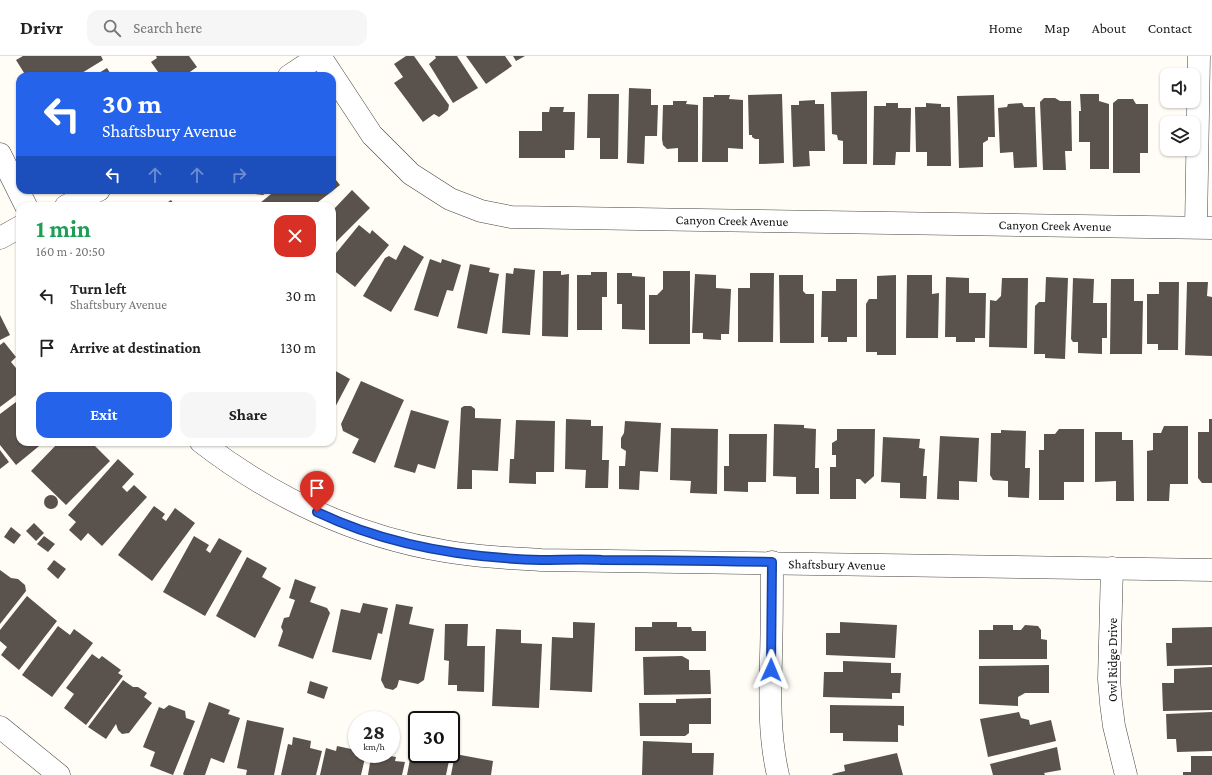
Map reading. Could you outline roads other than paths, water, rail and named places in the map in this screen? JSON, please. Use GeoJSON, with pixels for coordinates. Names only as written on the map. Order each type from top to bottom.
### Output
{"type":"FeatureCollection","features":[{"type":"Feature","properties":{"kind":"street"},"geometry":{"type":"LineString","coordinates":[[295,72],[319,56]]}},
{"type":"Feature","properties":{"kind":"street","name":"Canyon Creek Avenue"},"geometry":{"type":"LineString","coordinates":[[319,56],[330,72]]}},
{"type":"Feature","properties":{"kind":"street"},"geometry":{"type":"LineString","coordinates":[[1199,56],[1204,227]]}},
{"type":"Feature","properties":{"kind":"street","name":"Canyon Creek Avenue"},"geometry":{"type":"LineString","coordinates":[[336,81],[372,135],[411,174],[450,199],[481,211],[511,217],[1204,227]]}},
{"type":"Feature","properties":{"kind":"street"},"geometry":{"type":"LineString","coordinates":[[0,154],[16,186]]}},
{"type":"Feature","properties":{"kind":"street"},"geometry":{"type":"LineString","coordinates":[[74,202],[91,194]]}},
{"type":"Feature","properties":{"kind":"street"},"geometry":{"type":"LineString","coordinates":[[0,238],[16,229]]}},
{"type":"Feature","properties":{"kind":"street","name":"Shaftsbury Avenue"},"geometry":{"type":"LineString","coordinates":[[207,446],[270,489],[346,525],[417,546],[476,555],[533,559],[1212,570]]}},
{"type":"Feature","properties":{"kind":"street"},"geometry":{"type":"LineString","coordinates":[[772,562],[770,713],[778,775]]}},
{"type":"Feature","properties":{"kind":"street","name":"Owl Ridge Drive"},"geometry":{"type":"LineString","coordinates":[[1112,568],[1109,679],[1114,726],[1126,775]]}},
{"type":"Feature","properties":{"kind":"street"},"geometry":{"type":"LineString","coordinates":[[0,727],[59,775]]}}]}
